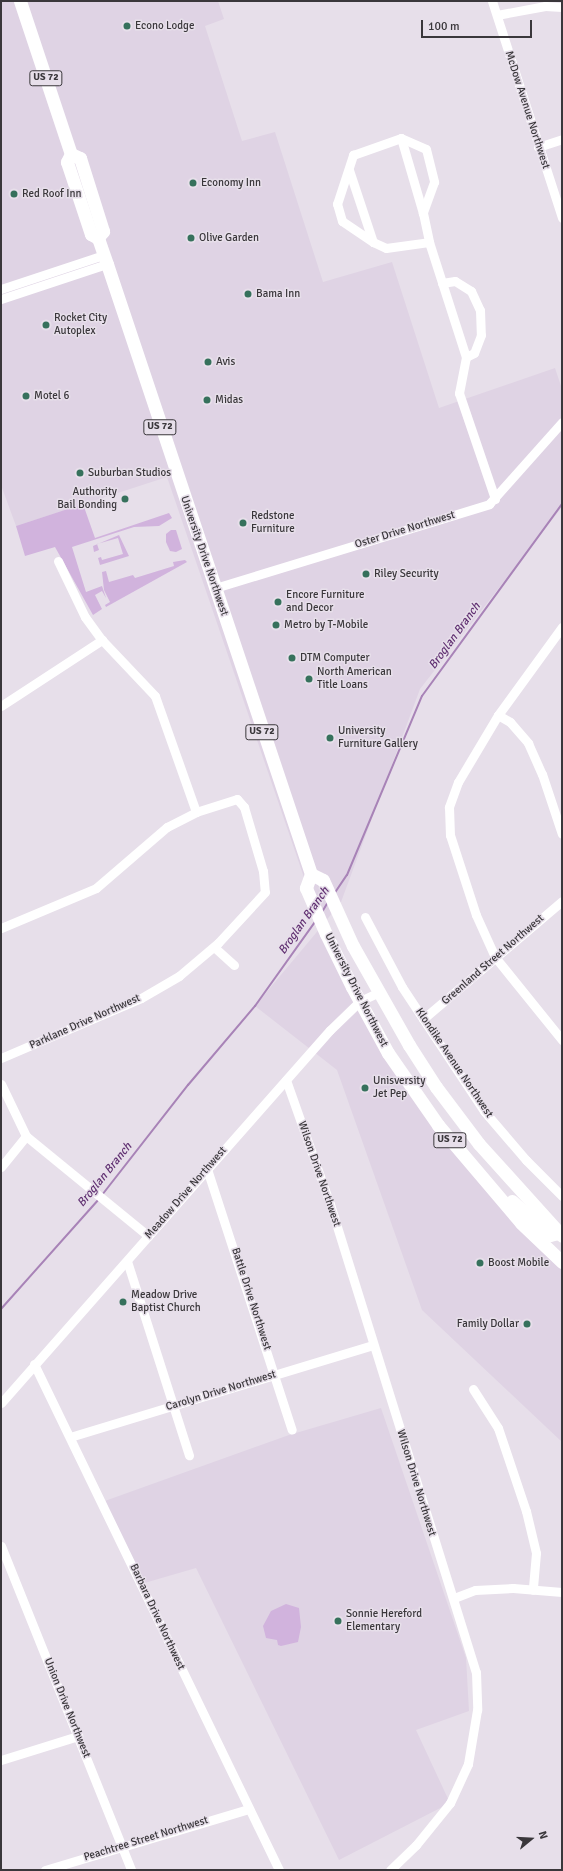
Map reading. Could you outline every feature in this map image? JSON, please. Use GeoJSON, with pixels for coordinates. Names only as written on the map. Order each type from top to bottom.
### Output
{"type":"FeatureCollection","features":[{"type":"Feature","properties":{"kind":"highway","name":"University Drive Northwest"},"geometry":{"type":"LineString","coordinates":[[20,1],[71,154],[80,158],[103,231],[98,238],[311,874],[306,888],[326,934],[388,1053],[438,1125],[498,1196],[562,1262]]}},
{"type":"Feature","properties":{"kind":"highway","name":"University Drive Northwest"},"geometry":{"type":"LineString","coordinates":[[311,874],[323,880],[342,924],[378,992],[420,1064],[479,1144],[561,1233]]}},
{"type":"Feature","properties":{"kind":"highway"},"geometry":{"type":"LineString","coordinates":[[498,1196],[508,1197],[550,1235],[561,1233]]}},
{"type":"Feature","properties":{"kind":"street","name":"McDow Avenue Northwest"},"geometry":{"type":"LineString","coordinates":[[492,1],[562,218]]}},
{"type":"Feature","properties":{"kind":"street"},"geometry":{"type":"LineString","coordinates":[[496,15],[545,6],[562,7]]}},
{"type":"Feature","properties":{"kind":"street"},"geometry":{"type":"LineString","coordinates":[[401,138],[423,213],[429,242],[466,357],[459,393],[495,498]]}},
{"type":"Feature","properties":{"kind":"street"},"geometry":{"type":"LineString","coordinates":[[423,213],[434,182],[426,150],[401,138],[353,155],[337,204],[342,221],[373,242],[386,248],[429,242]]}},
{"type":"Feature","properties":{"kind":"street"},"geometry":{"type":"LineString","coordinates":[[538,147],[562,138]]}},
{"type":"Feature","properties":{"kind":"street"},"geometry":{"type":"LineString","coordinates":[[349,170],[373,242]]}},
{"type":"Feature","properties":{"kind":"street"},"geometry":{"type":"LineString","coordinates":[[1,289],[106,260]]}},
{"type":"Feature","properties":{"kind":"street"},"geometry":{"type":"LineString","coordinates":[[1,299],[106,260]]}},
{"type":"Feature","properties":{"kind":"street"},"geometry":{"type":"LineString","coordinates":[[442,283],[455,281],[471,291],[480,310],[481,335],[474,353],[466,357]]}},
{"type":"Feature","properties":{"kind":"street","name":"Oster Drive Northwest"},"geometry":{"type":"LineString","coordinates":[[215,588],[489,504],[562,422]]}},
{"type":"Feature","properties":{"kind":"street"},"geometry":{"type":"LineString","coordinates":[[1,928],[96,888],[167,827],[196,812],[155,696],[102,640],[85,617],[58,560]]}},
{"type":"Feature","properties":{"kind":"street"},"geometry":{"type":"LineString","coordinates":[[562,627],[498,715],[458,782],[449,807],[450,835],[476,915],[495,958],[562,1040]]}},
{"type":"Feature","properties":{"kind":"street"},"geometry":{"type":"LineString","coordinates":[[1,706],[102,640]]}},
{"type":"Feature","properties":{"kind":"street"},"geometry":{"type":"LineString","coordinates":[[498,715],[510,722],[528,743],[542,774],[562,834]]}},
{"type":"Feature","properties":{"kind":"street","name":"Parklane Drive Northwest"},"geometry":{"type":"LineString","coordinates":[[1,1058],[141,998],[179,976],[214,947],[266,892],[263,871],[244,807],[237,799],[196,812]]}},
{"type":"Feature","properties":{"kind":"street","name":"Greenland Street Northwest"},"geometry":{"type":"LineString","coordinates":[[423,1019],[562,901]]}},
{"type":"Feature","properties":{"kind":"street","name":"Klondike Avenue Northwest"},"geometry":{"type":"LineString","coordinates":[[365,917],[402,987],[484,1111],[526,1160],[562,1196]]}},
{"type":"Feature","properties":{"kind":"street"},"geometry":{"type":"LineString","coordinates":[[214,947],[234,965]]}},
{"type":"Feature","properties":{"kind":"street","name":"Meadow Drive Northwest"},"geometry":{"type":"LineString","coordinates":[[1,1403],[286,1080],[360,1001],[378,992]]}},
{"type":"Feature","properties":{"kind":"street","name":"Wilson Drive Northwest"},"geometry":{"type":"LineString","coordinates":[[286,1080],[330,1204],[435,1548],[454,1598],[476,1672],[477,1710],[468,1764],[450,1803],[416,1845],[390,1870]]}},
{"type":"Feature","properties":{"kind":"street"},"geometry":{"type":"LineString","coordinates":[[1,1084],[26,1136],[148,1236]]}},
{"type":"Feature","properties":{"kind":"street"},"geometry":{"type":"LineString","coordinates":[[1,1167],[26,1136]]}},
{"type":"Feature","properties":{"kind":"street","name":"Battle Drive Northwest"},"geometry":{"type":"LineString","coordinates":[[207,1170],[292,1430]]}},
{"type":"Feature","properties":{"kind":"street"},"geometry":{"type":"LineString","coordinates":[[127,1261],[189,1455]]}},
{"type":"Feature","properties":{"kind":"street","name":"Carolyn Drive Northwest"},"geometry":{"type":"LineString","coordinates":[[70,1437],[373,1345]]}},
{"type":"Feature","properties":{"kind":"street","name":"Barbara Drive Northwest"},"geometry":{"type":"LineString","coordinates":[[34,1364],[279,1870]]}},
{"type":"Feature","properties":{"kind":"street"},"geometry":{"type":"LineString","coordinates":[[473,1389],[498,1428],[526,1511],[536,1553],[533,1590]]}},
{"type":"Feature","properties":{"kind":"street","name":"Union Drive Northwest"},"geometry":{"type":"LineString","coordinates":[[1,1546],[131,1870]]}},
{"type":"Feature","properties":{"kind":"street"},"geometry":{"type":"LineString","coordinates":[[454,1598],[475,1590],[533,1590],[562,1592]]}},
{"type":"Feature","properties":{"kind":"street"},"geometry":{"type":"LineString","coordinates":[[1,1760],[78,1736]]}},
{"type":"Feature","properties":{"kind":"street","name":"Peachtree Street Northwest"},"geometry":{"type":"LineString","coordinates":[[45,1870],[248,1808]]}},
{"type":"Feature","properties":{"kind":"shaded area"},"geometry":{"type":"Polygon","coordinates":[[[1,1],[218,1],[224,19],[205,26],[242,141],[275,132],[323,282],[392,262],[439,408],[555,368],[562,389],[562,507],[420,689],[341,902],[321,927],[167,477],[16,526],[1,485],[1,1]]]}},
{"type":"Feature","properties":{"kind":"shaded area"},"geometry":{"type":"Polygon","coordinates":[[[83,504],[95,538],[169,513],[172,518],[159,526],[134,527],[72,547],[86,592],[102,586],[106,598],[102,591],[95,595],[102,609],[93,615],[55,547],[25,556],[16,526],[83,504]]]}},
{"type":"Feature","properties":{"kind":"shaded area"},"geometry":{"type":"Polygon","coordinates":[[[171,530],[176,530],[182,549],[176,552],[170,551],[166,542],[166,534],[171,530]]]}},
{"type":"Feature","properties":{"kind":"shaded area"},"geometry":{"type":"Polygon","coordinates":[[[119,535],[129,556],[100,565],[98,558],[101,557],[102,560],[123,554],[118,538],[99,543],[119,535]]]}},
{"type":"Feature","properties":{"kind":"shaded area"},"geometry":{"type":"Polygon","coordinates":[[[97,544],[99,550],[94,552],[93,546],[97,544]]]}},
{"type":"Feature","properties":{"kind":"shaded area"},"geometry":{"type":"Polygon","coordinates":[[[185,560],[187,562],[106,607],[105,605],[110,602],[104,590],[102,572],[106,571],[109,582],[133,575],[135,578],[174,566],[173,562],[185,560]]]}},
{"type":"Feature","properties":{"kind":"shaded area"},"geometry":{"type":"Polygon","coordinates":[[[321,927],[366,1018],[465,1163],[562,1258],[562,1442],[422,1310],[337,1070],[255,1006],[321,927]]]}},
{"type":"Feature","properties":{"kind":"shaded area","name":"Sonnie Hereford Elementary"},"geometry":{"type":"Polygon","coordinates":[[[381,1408],[466,1658],[469,1711],[416,1730],[450,1803],[339,1860],[196,1568],[141,1584],[102,1502],[289,1435],[381,1408]]]}},
{"type":"Feature","properties":{"kind":"shaded area"},"geometry":{"type":"Polygon","coordinates":[[[286,1604],[299,1608],[301,1627],[298,1642],[281,1646],[278,1645],[277,1640],[266,1638],[263,1626],[271,1611],[286,1604]]]}},
{"type":"Feature","properties":{"kind":"waterway","name":"Broglan Branch"},"geometry":{"type":"LineString","coordinates":[[334,894],[347,875],[422,696],[562,504]]}},
{"type":"Feature","properties":{"kind":"waterway","name":"Broglan Branch"},"geometry":{"type":"LineString","coordinates":[[322,912],[328,902]]}},
{"type":"Feature","properties":{"kind":"waterway","name":"Broglan Branch"},"geometry":{"type":"LineString","coordinates":[[102,1195],[188,1085],[255,1006],[315,922]]}},
{"type":"Feature","properties":{"kind":"waterway","name":"Broglan Branch"},"geometry":{"type":"LineString","coordinates":[[1,1309],[98,1200]]}},
{"type":"Feature","properties":{"kind":"place","name":"Econo Lodge"},"geometry":{"type":"Point","coordinates":[127,26]}},
{"type":"Feature","properties":{"kind":"place","name":"Economy Inn"},"geometry":{"type":"Point","coordinates":[193,183]}},
{"type":"Feature","properties":{"kind":"place","name":"Red Roof Inn"},"geometry":{"type":"Point","coordinates":[14,194]}},
{"type":"Feature","properties":{"kind":"place","name":"Olive Garden"},"geometry":{"type":"Point","coordinates":[191,238]}},
{"type":"Feature","properties":{"kind":"place","name":"Bama Inn"},"geometry":{"type":"Point","coordinates":[248,294]}},
{"type":"Feature","properties":{"kind":"place","name":"Rocket City Autoplex"},"geometry":{"type":"Point","coordinates":[46,325]}},
{"type":"Feature","properties":{"kind":"place","name":"Avis"},"geometry":{"type":"Point","coordinates":[208,362]}},
{"type":"Feature","properties":{"kind":"place","name":"Motel 6"},"geometry":{"type":"Point","coordinates":[26,396]}},
{"type":"Feature","properties":{"kind":"place","name":"Midas"},"geometry":{"type":"Point","coordinates":[207,400]}},
{"type":"Feature","properties":{"kind":"place","name":"Suburban Studios"},"geometry":{"type":"Point","coordinates":[80,473]}},
{"type":"Feature","properties":{"kind":"place","name":"Authority Bail Bonding"},"geometry":{"type":"Point","coordinates":[125,499]}},
{"type":"Feature","properties":{"kind":"place","name":"Redstone Furniture"},"geometry":{"type":"Point","coordinates":[243,523]}},
{"type":"Feature","properties":{"kind":"place","name":"Riley Security"},"geometry":{"type":"Point","coordinates":[366,574]}},
{"type":"Feature","properties":{"kind":"place","name":"Encore Furniture and Decor"},"geometry":{"type":"Point","coordinates":[278,602]}},
{"type":"Feature","properties":{"kind":"place","name":"Metro by T-Mobile"},"geometry":{"type":"Point","coordinates":[276,625]}},
{"type":"Feature","properties":{"kind":"place","name":"DTM Computer"},"geometry":{"type":"Point","coordinates":[292,658]}},
{"type":"Feature","properties":{"kind":"place","name":"North American Title Loans"},"geometry":{"type":"Point","coordinates":[309,679]}},
{"type":"Feature","properties":{"kind":"place","name":"University Furniture Gallery"},"geometry":{"type":"Point","coordinates":[330,738]}},
{"type":"Feature","properties":{"kind":"place","name":"Unisversity Jet Pep"},"geometry":{"type":"Point","coordinates":[365,1088]}},
{"type":"Feature","properties":{"kind":"place","name":"Boost Mobile"},"geometry":{"type":"Point","coordinates":[480,1263]}},
{"type":"Feature","properties":{"kind":"place","name":"Meadow Drive Baptist Church"},"geometry":{"type":"Point","coordinates":[123,1302]}},
{"type":"Feature","properties":{"kind":"place","name":"Family Dollar"},"geometry":{"type":"Point","coordinates":[527,1324]}},
{"type":"Feature","properties":{"kind":"place","name":"Sonnie Hereford Elementary"},"geometry":{"type":"Point","coordinates":[338,1621]}}]}
